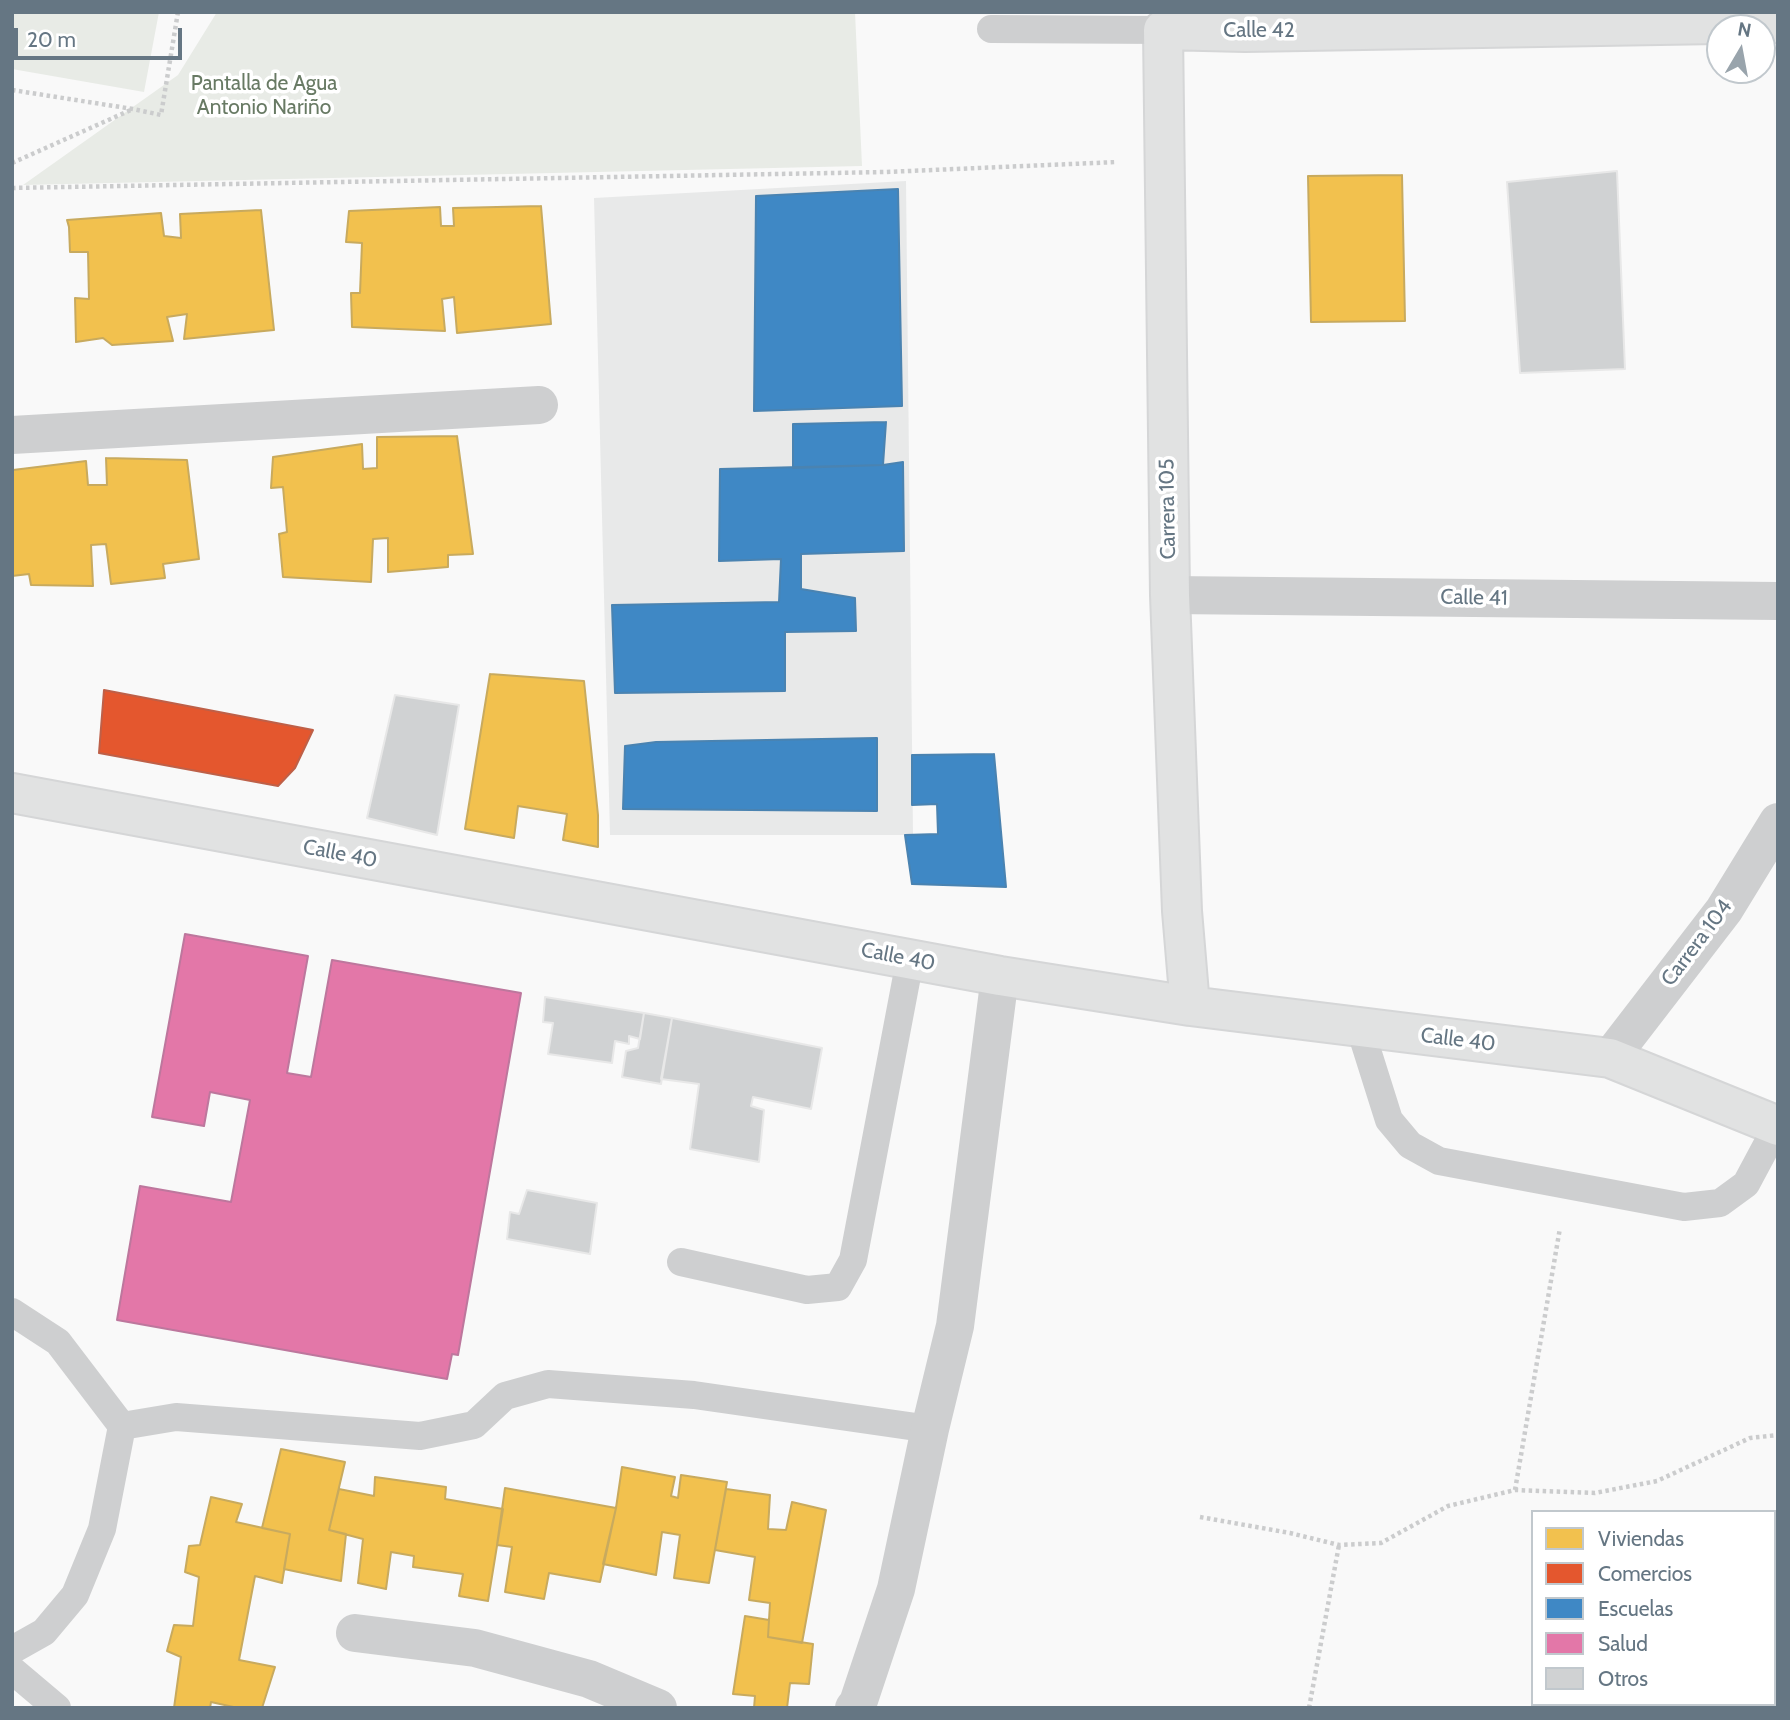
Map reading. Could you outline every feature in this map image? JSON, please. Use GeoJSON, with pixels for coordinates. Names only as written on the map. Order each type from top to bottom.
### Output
{"type":"FeatureCollection","features":[{"type":"Feature","properties":{"kind":"street","name":"Calle 42"},"geometry":{"type":"LineString","coordinates":[[1162,21],[1245,32],[1778,23]]}},
{"type":"Feature","properties":{"kind":"street","name":"Carrera 105"},"geometry":{"type":"LineString","coordinates":[[1162,21],[1170,595],[1182,911],[1190,1006]]}},
{"type":"Feature","properties":{"kind":"street"},"geometry":{"type":"LineString","coordinates":[[12,435],[539,405]]}},
{"type":"Feature","properties":{"kind":"street","name":"Calle 41"},"geometry":{"type":"LineString","coordinates":[[1170,595],[1778,601]]}},
{"type":"Feature","properties":{"kind":"street","name":"Calle 40"},"geometry":{"type":"LineString","coordinates":[[12,793],[1000,976],[1190,1006],[1610,1058],[1777,1126]]}},
{"type":"Feature","properties":{"kind":"street","name":"Carrera 104"},"geometry":{"type":"LineString","coordinates":[[1610,1058],[1724,910],[1778,822]]}},
{"type":"Feature","properties":{"kind":"street"},"geometry":{"type":"LineString","coordinates":[[854,1708],[858,1703],[896,1588],[929,1429],[955,1326],[1000,976]]}},
{"type":"Feature","properties":{"kind":"street"},"geometry":{"type":"LineString","coordinates":[[355,1633],[475,1648],[589,1679],[658,1708]]}},
{"type":"Feature","properties":{"kind":"lane","name":"Calle 42"},"geometry":{"type":"LineString","coordinates":[[991,29],[1162,21]]}},
{"type":"Feature","properties":{"kind":"lane"},"geometry":{"type":"LineString","coordinates":[[681,1262],[807,1290],[838,1287],[853,1260],[910,960]]}},
{"type":"Feature","properties":{"kind":"lane"},"geometry":{"type":"LineString","coordinates":[[1360,1028],[1389,1120],[1410,1144],[1439,1161],[1684,1207],[1720,1203],[1746,1184],[1777,1126]]}},
{"type":"Feature","properties":{"kind":"lane"},"geometry":{"type":"LineString","coordinates":[[12,1312],[58,1342],[121,1426],[102,1529],[75,1595],[44,1632],[12,1650]]}},
{"type":"Feature","properties":{"kind":"lane"},"geometry":{"type":"LineString","coordinates":[[121,1426],[176,1417],[420,1436],[474,1425],[505,1396],[548,1384],[694,1395],[929,1429]]}},
{"type":"Feature","properties":{"kind":"lane"},"geometry":{"type":"LineString","coordinates":[[12,1670],[57,1708]]}},
{"type":"Feature","properties":{"kind":"path"},"geometry":{"type":"LineString","coordinates":[[12,90],[161,114],[178,12]]}},
{"type":"Feature","properties":{"kind":"path"},"geometry":{"type":"LineString","coordinates":[[12,163],[133,108]]}},
{"type":"Feature","properties":{"kind":"path"},"geometry":{"type":"LineString","coordinates":[[12,188],[886,172],[1164,159]]}},
{"type":"Feature","properties":{"kind":"path"},"geometry":{"type":"LineString","coordinates":[[1514,1490],[1567,1185]]}},
{"type":"Feature","properties":{"kind":"path"},"geometry":{"type":"LineString","coordinates":[[1200,1517],[1339,1545],[1381,1543],[1448,1506],[1514,1490],[1595,1493],[1657,1481],[1750,1438],[1778,1434]]}},
{"type":"Feature","properties":{"kind":"path"},"geometry":{"type":"LineString","coordinates":[[1309,1708],[1339,1545]]}},
{"type":"Feature","properties":{"kind":"shaded area"},"geometry":{"type":"Polygon","coordinates":[[[906,181],[913,835],[610,835],[594,198],[906,181]]]}},
{"type":"Feature","properties":{"kind":"green space"},"geometry":{"type":"Polygon","coordinates":[[[12,12],[159,12],[144,92],[12,69],[12,12]]]}},
{"type":"Feature","properties":{"kind":"green space","name":"Pantalla de Agua Antonio Nariño"},"geometry":{"type":"Polygon","coordinates":[[[217,12],[855,12],[862,166],[23,185],[178,75],[217,12]]]}},
{"type":"Feature","properties":{"kind":"building: Viviendas"},"geometry":{"type":"Polygon","coordinates":[[[1402,175],[1405,321],[1311,322],[1308,176],[1402,175]]]}},
{"type":"Feature","properties":{"kind":"building: Viviendas"},"geometry":{"type":"Polygon","coordinates":[[[541,206],[551,324],[457,333],[454,297],[442,299],[445,331],[352,327],[351,293],[360,293],[362,243],[346,242],[349,211],[440,207],[441,226],[454,226],[453,208],[541,206]]]}},
{"type":"Feature","properties":{"kind":"building: Viviendas"},"geometry":{"type":"Polygon","coordinates":[[[261,210],[274,330],[184,339],[187,314],[167,317],[173,341],[112,345],[103,338],[76,342],[75,298],[89,299],[88,252],[70,252],[67,220],[161,213],[164,236],[181,238],[180,214],[261,210]]]}},
{"type":"Feature","properties":{"kind":"building: Viviendas"},"geometry":{"type":"Polygon","coordinates":[[[457,436],[473,554],[448,555],[448,567],[388,572],[388,538],[373,539],[371,582],[283,577],[279,534],[287,532],[283,487],[271,488],[273,457],[362,444],[363,469],[377,468],[377,437],[457,436]]]}},
{"type":"Feature","properties":{"kind":"building: Viviendas"},"geometry":{"type":"Polygon","coordinates":[[[106,458],[187,460],[199,559],[163,564],[165,578],[111,584],[106,544],[91,545],[93,586],[31,585],[29,574],[12,576],[13,470],[86,461],[88,485],[107,485],[106,458]]]}},
{"type":"Feature","properties":{"kind":"building: Viviendas"},"geometry":{"type":"Polygon","coordinates":[[[490,674],[584,681],[598,815],[598,847],[563,840],[567,814],[518,806],[514,838],[465,829],[490,674]]]}},
{"type":"Feature","properties":{"kind":"building: Viviendas"},"geometry":{"type":"Polygon","coordinates":[[[281,1449],[345,1462],[329,1530],[346,1534],[341,1581],[284,1569],[290,1534],[262,1528],[281,1449]]]}},
{"type":"Feature","properties":{"kind":"building: Viviendas"},"geometry":{"type":"Polygon","coordinates":[[[622,1467],[675,1477],[671,1496],[678,1498],[681,1475],[727,1482],[709,1583],[674,1578],[680,1535],[662,1532],[656,1575],[603,1564],[622,1467]]]}},
{"type":"Feature","properties":{"kind":"building: Viviendas"},"geometry":{"type":"Polygon","coordinates":[[[375,1477],[446,1487],[445,1499],[503,1509],[488,1601],[459,1596],[463,1574],[413,1567],[414,1556],[391,1552],[386,1589],[358,1583],[363,1539],[329,1530],[339,1489],[374,1496],[375,1477]]]}},
{"type":"Feature","properties":{"kind":"building: Viviendas"},"geometry":{"type":"Polygon","coordinates":[[[505,1488],[616,1508],[600,1582],[549,1573],[544,1599],[505,1592],[512,1547],[497,1545],[505,1488]]]}},
{"type":"Feature","properties":{"kind":"building: Viviendas"},"geometry":{"type":"Polygon","coordinates":[[[726,1489],[770,1495],[768,1529],[786,1530],[792,1502],[826,1510],[802,1643],[768,1637],[770,1603],[749,1600],[755,1557],[715,1550],[726,1489]]]}},
{"type":"Feature","properties":{"kind":"building: Viviendas"},"geometry":{"type":"Polygon","coordinates":[[[211,1497],[242,1504],[236,1522],[290,1534],[282,1583],[255,1576],[239,1660],[275,1667],[262,1708],[238,1708],[211,1702],[210,1708],[174,1708],[181,1657],[167,1651],[174,1625],[193,1626],[199,1577],[185,1572],[189,1546],[200,1545],[211,1497]]]}},
{"type":"Feature","properties":{"kind":"building: Viviendas"},"geometry":{"type":"Polygon","coordinates":[[[745,1616],[769,1620],[768,1637],[813,1644],[809,1684],[790,1683],[787,1708],[754,1708],[755,1696],[733,1694],[745,1616]]]}},
{"type":"Feature","properties":{"kind":"building: Comercios"},"geometry":{"type":"Polygon","coordinates":[[[104,690],[313,730],[295,768],[278,786],[99,753],[104,690]]]}},
{"type":"Feature","properties":{"kind":"building: Escuelas"},"geometry":{"type":"Polygon","coordinates":[[[898,189],[902,406],[754,411],[756,196],[898,189]]]}},
{"type":"Feature","properties":{"kind":"building: Escuelas"},"geometry":{"type":"Polygon","coordinates":[[[886,422],[883,465],[793,468],[793,424],[886,422]]]}},
{"type":"Feature","properties":{"kind":"building: Escuelas"},"geometry":{"type":"Polygon","coordinates":[[[903,462],[904,551],[801,554],[801,589],[855,598],[856,631],[785,632],[785,691],[615,693],[612,605],[779,602],[781,559],[719,561],[720,469],[883,465],[903,462]]]}},
{"type":"Feature","properties":{"kind":"building: Escuelas"},"geometry":{"type":"Polygon","coordinates":[[[877,738],[877,811],[623,809],[625,746],[656,742],[877,738]]]}},
{"type":"Feature","properties":{"kind":"building: Escuelas"},"geometry":{"type":"Polygon","coordinates":[[[994,754],[1006,887],[912,884],[905,835],[938,834],[937,804],[912,805],[912,755],[994,754]]]}},
{"type":"Feature","properties":{"kind":"building: Salud"},"geometry":{"type":"Polygon","coordinates":[[[185,934],[308,956],[287,1073],[311,1077],[332,960],[521,993],[458,1355],[452,1354],[447,1379],[117,1320],[140,1186],[231,1202],[250,1100],[210,1092],[204,1126],[152,1117],[185,934]]]}},
{"type":"Feature","properties":{"kind":"building: Otros"},"geometry":{"type":"Polygon","coordinates":[[[1617,171],[1625,369],[1520,373],[1507,182],[1617,171]]]}},
{"type":"Feature","properties":{"kind":"building: Otros"},"geometry":{"type":"Polygon","coordinates":[[[395,695],[459,705],[437,835],[367,818],[395,695]]]}},
{"type":"Feature","properties":{"kind":"building: Otros"},"geometry":{"type":"Polygon","coordinates":[[[545,997],[644,1013],[640,1039],[629,1036],[629,1044],[615,1041],[612,1063],[548,1054],[553,1023],[543,1022],[545,997]]]}},
{"type":"Feature","properties":{"kind":"building: Otros"},"geometry":{"type":"Polygon","coordinates":[[[644,1013],[672,1018],[661,1084],[622,1077],[626,1051],[638,1048],[644,1013]]]}},
{"type":"Feature","properties":{"kind":"building: Otros"},"geometry":{"type":"Polygon","coordinates":[[[672,1018],[822,1048],[811,1109],[753,1097],[751,1106],[764,1110],[759,1162],[690,1149],[699,1084],[661,1079],[672,1018]]]}},
{"type":"Feature","properties":{"kind":"building: Otros"},"geometry":{"type":"Polygon","coordinates":[[[527,1190],[597,1203],[590,1254],[507,1239],[510,1212],[519,1214],[527,1190]]]}}]}
